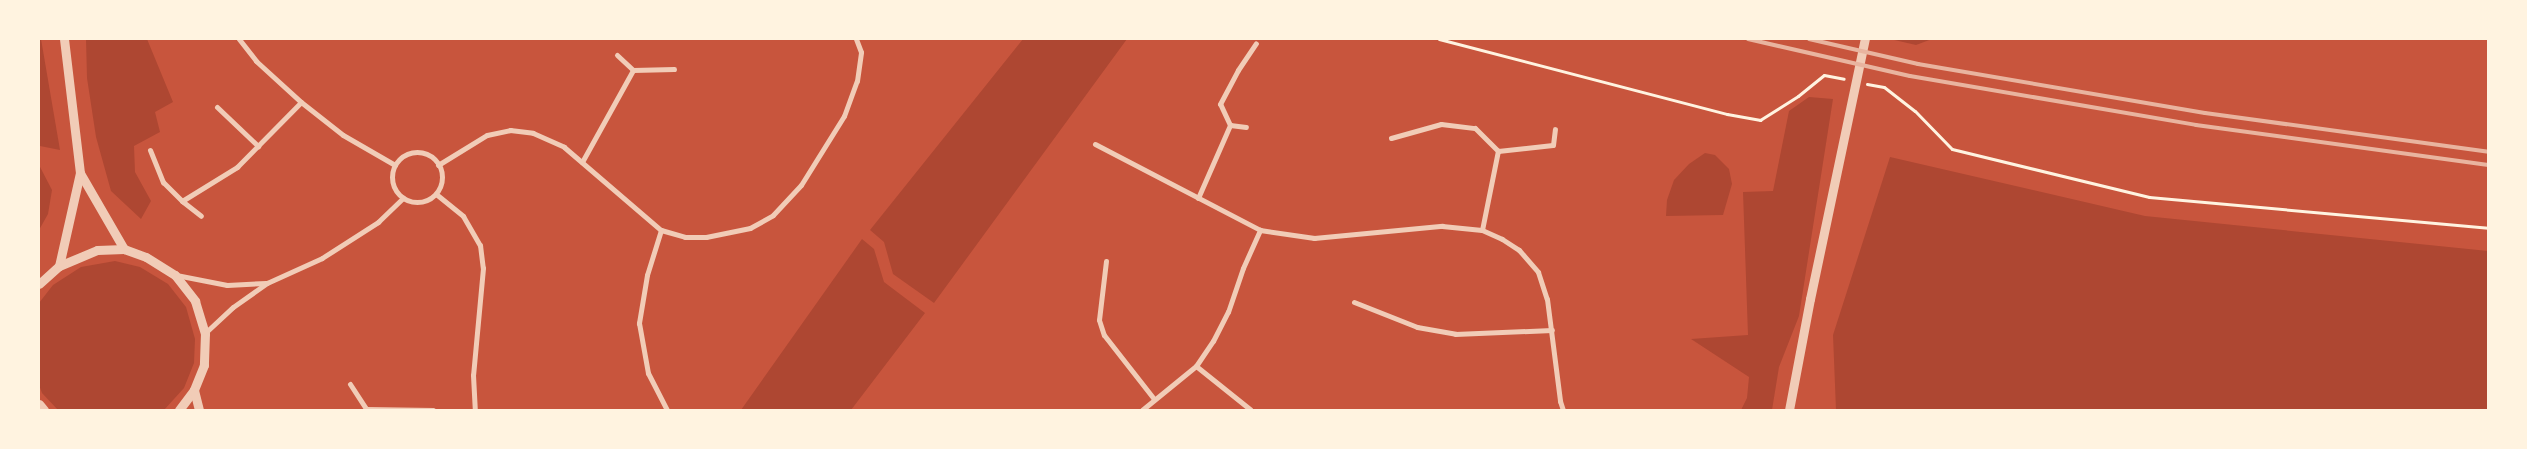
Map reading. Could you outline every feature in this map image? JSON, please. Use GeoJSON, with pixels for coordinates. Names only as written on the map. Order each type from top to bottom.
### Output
{"type":"FeatureCollection","features":[{"type":"Feature","properties":{"kind":"street"},"geometry":{"type":"LineString","coordinates":[[59,266],[80,173],[64,39]]}},
{"type":"Feature","properties":{"kind":"street"},"geometry":{"type":"LineString","coordinates":[[240,39],[256,61],[301,102],[343,135],[395,165]]}},
{"type":"Feature","properties":{"kind":"street"},"geometry":{"type":"LineString","coordinates":[[438,165],[486,135],[510,130],[533,133],[564,147],[661,230],[685,237],[706,237],[750,228],[773,215],[801,185],[844,116],[857,80],[861,52],[856,39]]}},
{"type":"Feature","properties":{"kind":"street"},"geometry":{"type":"LineString","coordinates":[[1789,410],[1810,299],[1866,39]]}},
{"type":"Feature","properties":{"kind":"street"},"geometry":{"type":"LineString","coordinates":[[1198,198],[1230,125],[1220,104],[1238,70],[1256,43]]}},
{"type":"Feature","properties":{"kind":"street"},"geometry":{"type":"LineString","coordinates":[[616,55],[633,70],[674,70]]}},
{"type":"Feature","properties":{"kind":"street"},"geometry":{"type":"LineString","coordinates":[[582,162],[633,70]]}},
{"type":"Feature","properties":{"kind":"street"},"geometry":{"type":"LineString","coordinates":[[182,201],[237,167],[301,102]]}},
{"type":"Feature","properties":{"kind":"street"},"geometry":{"type":"LineString","coordinates":[[217,107],[258,146]]}},
{"type":"Feature","properties":{"kind":"street"},"geometry":{"type":"LineString","coordinates":[[1391,138],[1441,124],[1475,128],[1498,151]]}},
{"type":"Feature","properties":{"kind":"street"},"geometry":{"type":"LineString","coordinates":[[1230,125],[1246,127]]}},
{"type":"Feature","properties":{"kind":"street"},"geometry":{"type":"LineString","coordinates":[[1498,151],[1553,145],[1555,129]]}},
{"type":"Feature","properties":{"kind":"street"},"geometry":{"type":"LineString","coordinates":[[1095,144],[1260,230],[1314,238],[1442,226],[1482,230],[1502,239],[1519,250],[1538,272],[1547,298],[1560,401],[1563,410]]}},
{"type":"Feature","properties":{"kind":"street"},"geometry":{"type":"LineString","coordinates":[[150,150],[164,182],[182,201],[201,216]]}},
{"type":"Feature","properties":{"kind":"street"},"geometry":{"type":"LineString","coordinates":[[1482,230],[1498,151]]}},
{"type":"Feature","properties":{"kind":"street"},"geometry":{"type":"LineString","coordinates":[[420,152],[434,158],[442,176],[441,184],[436,194],[420,202],[411,202],[403,198],[392,183],[395,165],[402,157],[420,152]]}},
{"type":"Feature","properties":{"kind":"street"},"geometry":{"type":"LineString","coordinates":[[80,173],[124,249]]}},
{"type":"Feature","properties":{"kind":"street"},"geometry":{"type":"LineString","coordinates":[[436,194],[463,216],[480,245],[483,268],[473,375],[476,410]]}},
{"type":"Feature","properties":{"kind":"street"},"geometry":{"type":"LineString","coordinates":[[205,333],[233,307],[267,283],[322,258],[378,222],[403,198]]}},
{"type":"Feature","properties":{"kind":"street"},"geometry":{"type":"LineString","coordinates":[[661,230],[647,276],[639,323],[648,373],[667,410]]}},
{"type":"Feature","properties":{"kind":"street"},"geometry":{"type":"LineString","coordinates":[[1142,410],[1196,366],[1213,341],[1228,312],[1243,268],[1260,230]]}},
{"type":"Feature","properties":{"kind":"street"},"geometry":{"type":"LineString","coordinates":[[39,284],[59,266],[97,250],[124,249],[146,257],[175,275],[195,301],[205,333],[204,365],[194,390],[179,410]]}},
{"type":"Feature","properties":{"kind":"street"},"geometry":{"type":"LineString","coordinates":[[1106,261],[1098,320],[1104,335],[1154,399]]}},
{"type":"Feature","properties":{"kind":"street"},"geometry":{"type":"LineString","coordinates":[[175,275],[227,285],[267,283]]}},
{"type":"Feature","properties":{"kind":"street"},"geometry":{"type":"LineString","coordinates":[[1354,302],[1417,327],[1455,334],[1552,330]]}},
{"type":"Feature","properties":{"kind":"street"},"geometry":{"type":"LineString","coordinates":[[1196,366],[1251,410]]}},
{"type":"Feature","properties":{"kind":"street"},"geometry":{"type":"LineString","coordinates":[[350,384],[366,409],[433,410]]}},
{"type":"Feature","properties":{"kind":"street"},"geometry":{"type":"LineString","coordinates":[[194,390],[200,410]]}},
{"type":"Feature","properties":{"kind":"street"},"geometry":{"type":"LineString","coordinates":[[39,404],[44,410]]}},
{"type":"Feature","properties":{"kind":"path"},"geometry":{"type":"LineString","coordinates":[[1439,39],[1727,114],[1760,120],[1798,96],[1824,75],[1850,80]]}},
{"type":"Feature","properties":{"kind":"path"},"geometry":{"type":"LineString","coordinates":[[1858,82],[1884,87],[1915,111],[1952,149],[2149,197],[2488,228]]}},
{"type":"Feature","properties":{"kind":"shaded area"},"geometry":{"type":"Polygon","coordinates":[[[39,39],[41,39],[60,150],[40,146],[39,142],[39,39]]]}},
{"type":"Feature","properties":{"kind":"shaded area"},"geometry":{"type":"Polygon","coordinates":[[[86,39],[147,39],[173,102],[155,112],[160,132],[134,146],[135,172],[151,201],[141,219],[111,191],[96,137],[87,78],[86,39]]]}},
{"type":"Feature","properties":{"kind":"shaded area"},"geometry":{"type":"Polygon","coordinates":[[[1023,39],[1127,39],[934,303],[893,274],[884,242],[870,230],[1023,39]]]}},
{"type":"Feature","properties":{"kind":"shaded area"},"geometry":{"type":"Polygon","coordinates":[[[1890,39],[1932,39],[1916,45],[1890,39]]]}},
{"type":"Feature","properties":{"kind":"shaded area"},"geometry":{"type":"Polygon","coordinates":[[[1809,97],[1833,99],[1799,316],[1779,367],[1772,410],[1741,410],[1747,398],[1749,377],[1691,339],[1748,335],[1743,192],[1773,191],[1789,111],[1809,97]]]}},
{"type":"Feature","properties":{"kind":"shaded area"},"geometry":{"type":"Polygon","coordinates":[[[1705,153],[1715,155],[1729,169],[1732,184],[1723,215],[1666,216],[1667,200],[1674,180],[1689,164],[1705,153]]]}},
{"type":"Feature","properties":{"kind":"shaded area"},"geometry":{"type":"Polygon","coordinates":[[[1890,157],[2145,216],[2488,251],[2488,410],[1836,410],[1833,335],[1890,157]]]}},
{"type":"Feature","properties":{"kind":"shaded area"},"geometry":{"type":"Polygon","coordinates":[[[39,165],[52,190],[48,214],[39,230],[39,165]]]}},
{"type":"Feature","properties":{"kind":"shaded area"},"geometry":{"type":"Polygon","coordinates":[[[862,239],[874,249],[884,282],[925,313],[851,410],[741,410],[862,239]]]}},
{"type":"Feature","properties":{"kind":"shaded area"},"geometry":{"type":"Polygon","coordinates":[[[115,261],[140,267],[168,284],[186,307],[195,339],[194,363],[184,388],[164,410],[58,410],[42,393],[39,385],[39,303],[53,285],[81,267],[115,261]]]}},
{"type":"Feature","properties":{"kind":"railway"},"geometry":{"type":"LineString","coordinates":[[1748,39],[1910,76],[2196,125],[2488,165]]}},
{"type":"Feature","properties":{"kind":"railway"},"geometry":{"type":"LineString","coordinates":[[1809,39],[1918,64],[2205,113],[2488,152]]}}]}
